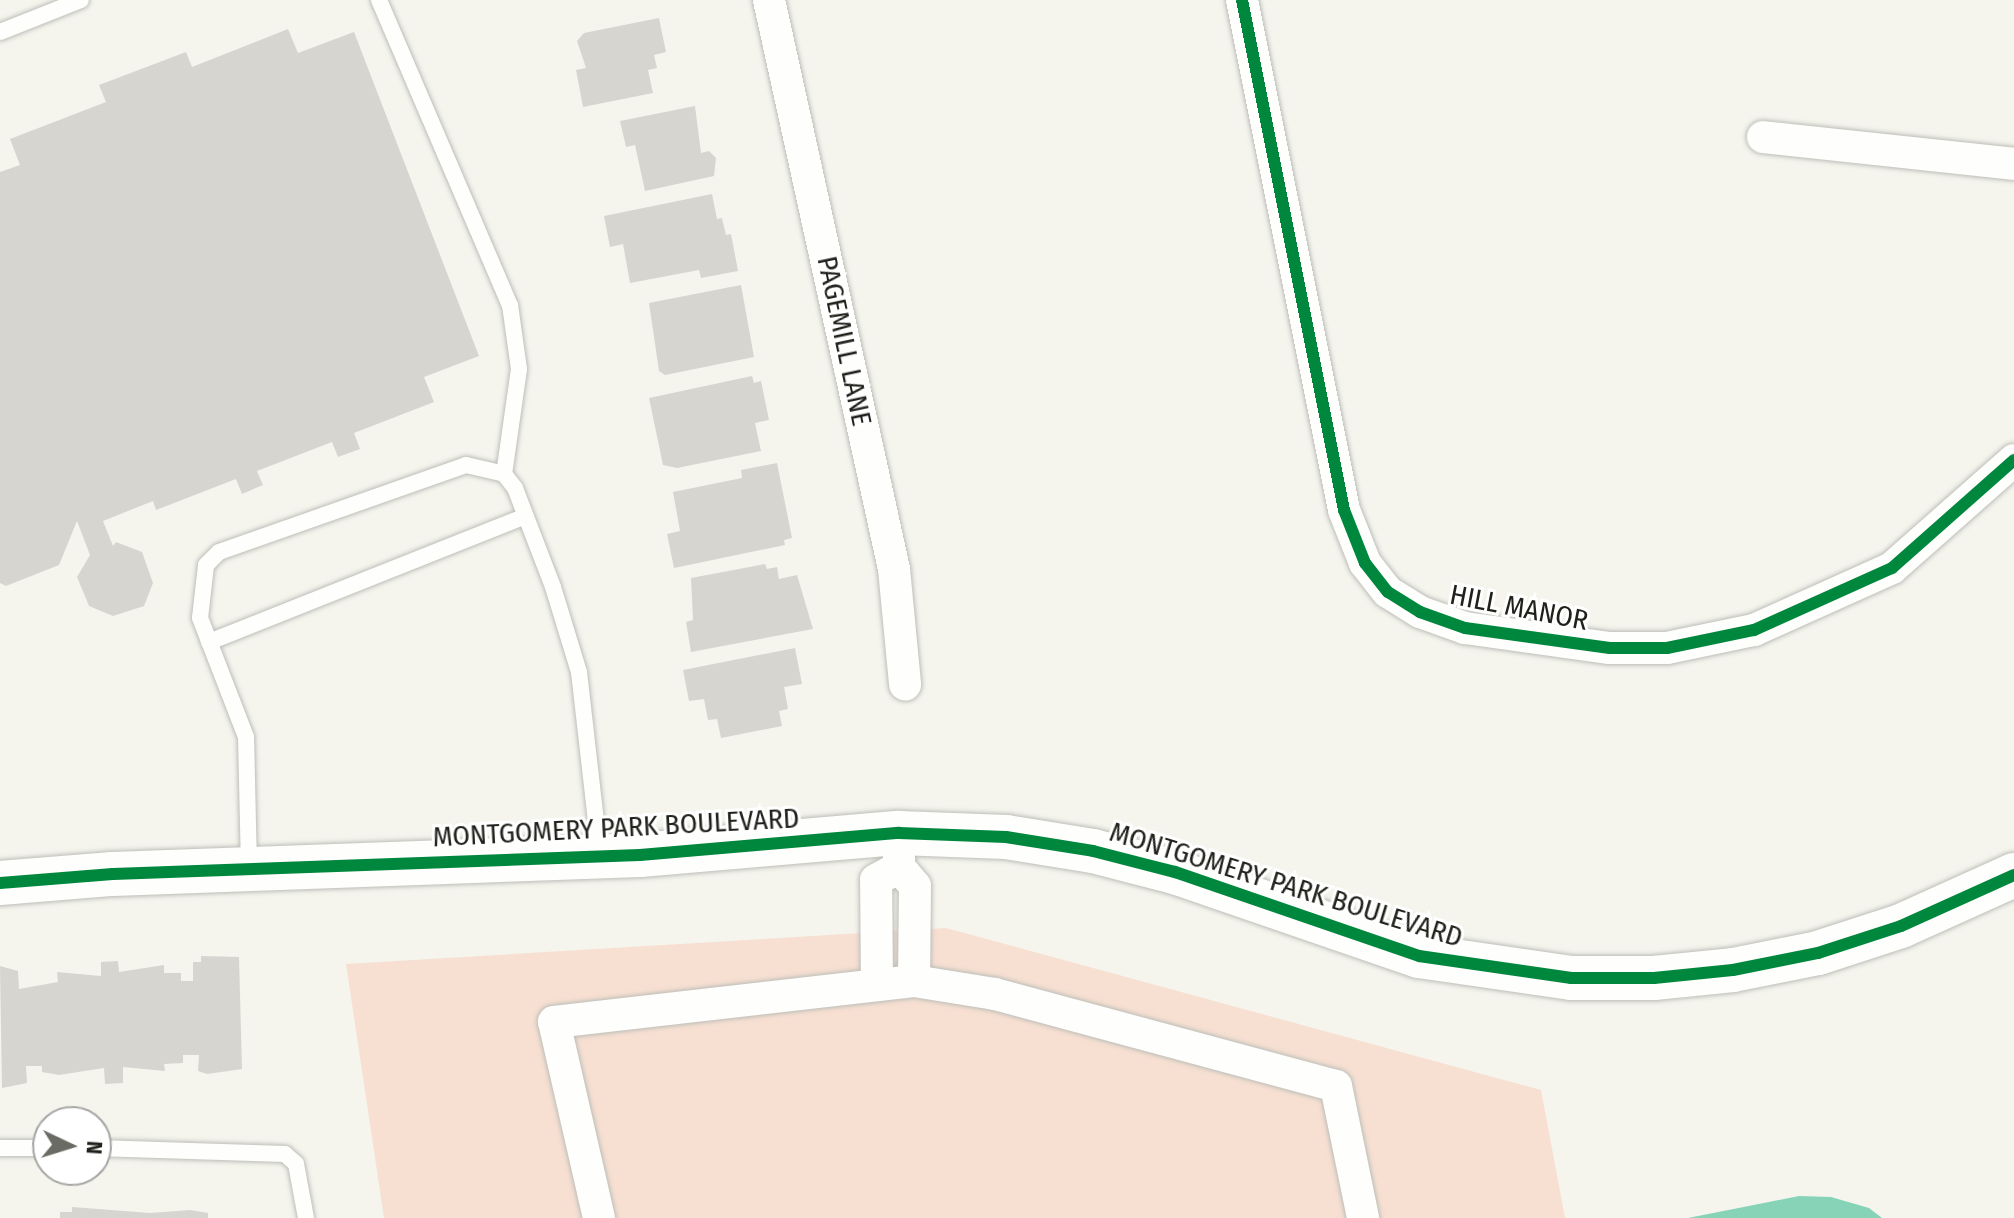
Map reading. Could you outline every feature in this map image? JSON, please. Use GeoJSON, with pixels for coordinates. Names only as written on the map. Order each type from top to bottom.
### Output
{"type":"FeatureCollection","features":[{"type":"Feature","properties":{"kind":"street","name":"PAGEMILL LANE"},"geometry":{"type":"LineString","coordinates":[[769,0],[894,569],[905,684]]}},
{"type":"Feature","properties":{"kind":"street","name":"HILL MANOR"},"geometry":{"type":"LineString","coordinates":[[1242,0],[1344,510],[1365,563],[1388,592],[1420,612],[1465,628],[1610,648],[1667,648],[1754,630],[1892,568],[2014,460]]}},
{"type":"Feature","properties":{"kind":"street"},"geometry":{"type":"LineString","coordinates":[[1763,137],[2014,164]]}},
{"type":"Feature","properties":{"kind":"street","name":"MONTGOMERY PARK BOULEVARD"},"geometry":{"type":"LineString","coordinates":[[0,883],[249,868],[899,850],[1006,837],[1093,851],[1175,872],[1419,956],[1571,978],[1670,977],[1818,953],[1901,926],[2014,875]]}},
{"type":"Feature","properties":{"kind":"street"},"geometry":{"type":"LineString","coordinates":[[877,985],[876,880],[899,850],[915,886],[914,981]]}},
{"type":"Feature","properties":{"kind":"street"},"geometry":{"type":"LineString","coordinates":[[599,1218],[554,1022],[914,981],[995,994],[1336,1086],[1363,1218]]}},
{"type":"Feature","properties":{"kind":"lane"},"geometry":{"type":"LineString","coordinates":[[0,32],[81,0]]}},
{"type":"Feature","properties":{"kind":"lane"},"geometry":{"type":"LineString","coordinates":[[379,0],[510,305],[519,369],[504,474],[525,516],[579,672],[600,856]]}},
{"type":"Feature","properties":{"kind":"lane"},"geometry":{"type":"LineString","coordinates":[[249,868],[246,737],[200,618],[200,586],[206,565],[219,552],[466,465],[504,474]]}},
{"type":"Feature","properties":{"kind":"lane"},"geometry":{"type":"LineString","coordinates":[[209,642],[525,516]]}},
{"type":"Feature","properties":{"kind":"lane"},"geometry":{"type":"LineString","coordinates":[[0,1148],[32,1148]]}},
{"type":"Feature","properties":{"kind":"lane"},"geometry":{"type":"LineString","coordinates":[[112,1149],[285,1154],[296,1164],[306,1218]]}},
{"type":"Feature","properties":{"kind":"shaded area"},"geometry":{"type":"Polygon","coordinates":[[[946,928],[1541,1090],[1565,1218],[384,1218],[346,964],[946,928]]]}},
{"type":"Feature","properties":{"kind":"shaded area"},"geometry":{"type":"Polygon","coordinates":[[[1799,1196],[1831,1197],[1869,1208],[1882,1218],[1688,1218],[1799,1196]]]}},
{"type":"Feature","properties":{"kind":"building"},"geometry":{"type":"Polygon","coordinates":[[[659,18],[666,52],[654,55],[657,68],[648,70],[653,93],[583,107],[576,70],[586,68],[577,41],[584,33],[659,18]]]}},
{"type":"Feature","properties":{"kind":"building"},"geometry":{"type":"Polygon","coordinates":[[[288,29],[298,53],[354,32],[479,356],[424,377],[434,402],[354,433],[360,449],[338,457],[332,442],[257,471],[263,485],[242,494],[236,479],[156,510],[153,501],[103,521],[113,546],[116,542],[142,552],[153,583],[144,606],[113,616],[89,606],[77,577],[90,555],[77,521],[59,565],[6,586],[0,583],[0,172],[20,165],[10,139],[106,102],[99,85],[186,52],[192,67],[288,29]]]}},
{"type":"Feature","properties":{"kind":"building"},"geometry":{"type":"Polygon","coordinates":[[[695,106],[701,153],[709,151],[716,158],[714,176],[645,191],[635,145],[626,147],[620,121],[695,106]]]}},
{"type":"Feature","properties":{"kind":"building"},"geometry":{"type":"Polygon","coordinates":[[[712,194],[717,219],[722,218],[726,235],[731,234],[738,271],[701,278],[699,270],[630,283],[623,244],[610,247],[604,216],[712,194]]]}},
{"type":"Feature","properties":{"kind":"building"},"geometry":{"type":"Polygon","coordinates":[[[741,285],[754,357],[665,375],[659,371],[649,303],[741,285]]]}},
{"type":"Feature","properties":{"kind":"building"},"geometry":{"type":"Polygon","coordinates":[[[752,376],[754,383],[761,381],[769,420],[755,423],[761,451],[677,468],[663,465],[649,398],[752,376]]]}},
{"type":"Feature","properties":{"kind":"building"},"geometry":{"type":"Polygon","coordinates":[[[777,463],[792,538],[784,540],[785,545],[674,568],[667,534],[680,531],[673,492],[742,478],[741,470],[777,463]]]}},
{"type":"Feature","properties":{"kind":"building"},"geometry":{"type":"Polygon","coordinates":[[[765,564],[767,569],[777,567],[779,579],[797,575],[813,629],[691,652],[686,622],[693,620],[691,578],[765,564]]]}},
{"type":"Feature","properties":{"kind":"building"},"geometry":{"type":"Polygon","coordinates":[[[795,648],[802,684],[784,687],[788,709],[779,711],[782,726],[721,738],[717,719],[708,720],[704,699],[689,701],[683,670],[795,648]]]}},
{"type":"Feature","properties":{"kind":"building"},"geometry":{"type":"Polygon","coordinates":[[[201,956],[239,957],[242,1069],[207,1074],[198,1071],[199,1055],[183,1055],[183,1063],[164,1064],[165,1071],[123,1067],[123,1083],[105,1084],[104,1068],[59,1075],[42,1072],[42,1066],[26,1066],[27,1083],[2,1088],[0,966],[18,971],[19,989],[58,982],[57,972],[101,976],[101,962],[118,961],[119,972],[164,965],[164,973],[181,973],[181,981],[193,981],[193,962],[201,962],[201,956]]]}},
{"type":"Feature","properties":{"kind":"building"},"geometry":{"type":"Polygon","coordinates":[[[72,1207],[150,1213],[190,1210],[208,1213],[208,1218],[60,1218],[60,1212],[72,1212],[72,1207]]]}},
{"type":"Feature","properties":{"kind":"cycle path"},"geometry":{"type":"LineString","coordinates":[[1242,0],[1344,510],[1365,563],[1388,592],[1420,612],[1465,628],[1610,648],[1667,648],[1754,630],[1892,568],[2014,460]]}},
{"type":"Feature","properties":{"kind":"cycle path"},"geometry":{"type":"LineString","coordinates":[[0,883],[113,874],[640,855],[899,833],[1006,837],[1093,851],[1175,872],[1419,956],[1571,978],[1654,978],[1733,970],[1818,953],[1901,926],[2014,875]]}}]}
